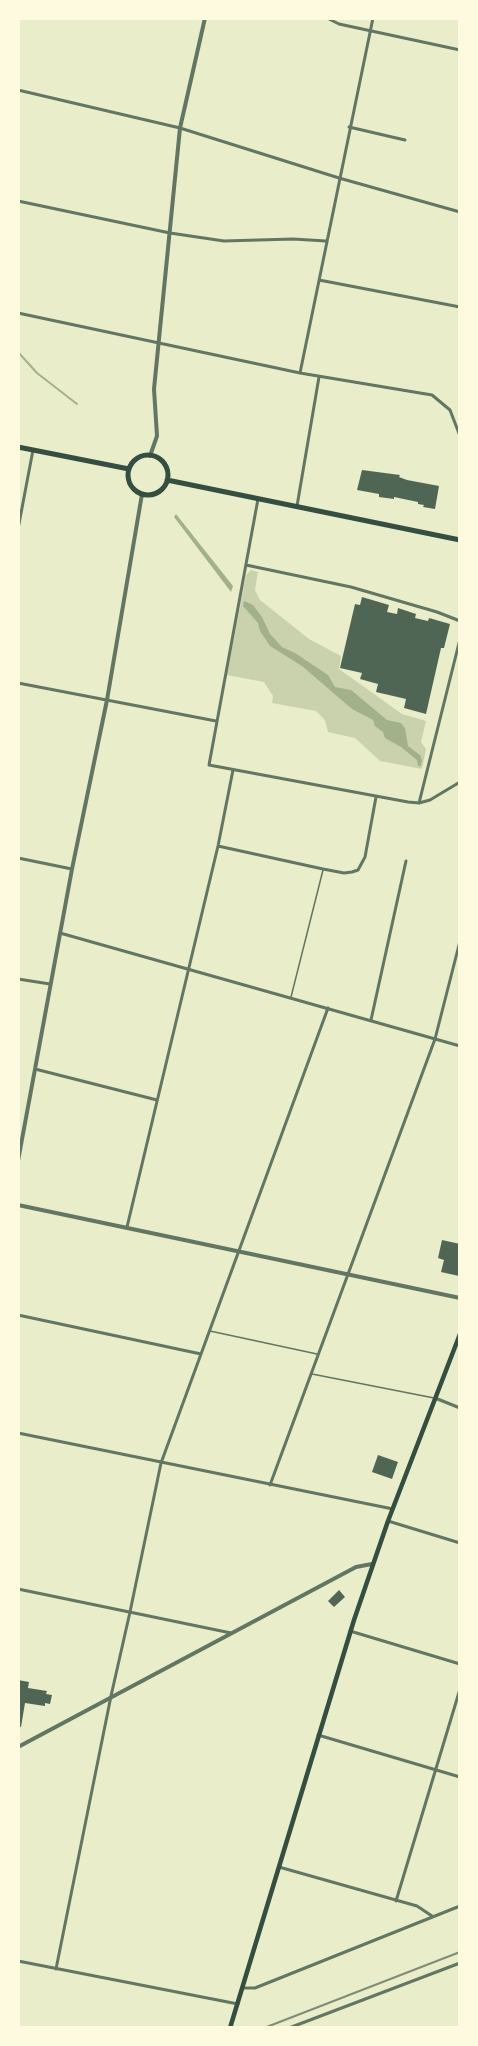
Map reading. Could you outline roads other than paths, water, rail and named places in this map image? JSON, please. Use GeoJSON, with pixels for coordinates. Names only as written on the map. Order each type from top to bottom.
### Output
{"type":"FeatureCollection","features":[{"type":"Feature","properties":{"kind":"main road"},"geometry":{"type":"LineString","coordinates":[[18,447],[129,469]]}},
{"type":"Feature","properties":{"kind":"main road"},"geometry":{"type":"LineString","coordinates":[[150,456],[162,462],[167,473],[167,480],[165,486],[155,494],[142,494],[137,492],[129,482],[129,469],[137,459],[150,456]]}},
{"type":"Feature","properties":{"kind":"main road"},"geometry":{"type":"LineString","coordinates":[[167,480],[460,540]]}},
{"type":"Feature","properties":{"kind":"main road"},"geometry":{"type":"LineString","coordinates":[[230,2028],[372,1564],[460,1334]]}},
{"type":"Feature","properties":{"kind":"street"},"geometry":{"type":"LineString","coordinates":[[150,456],[157,436],[154,398],[158,342],[180,128],[205,18]]}},
{"type":"Feature","properties":{"kind":"street"},"geometry":{"type":"LineString","coordinates":[[327,18],[339,24],[460,50]]}},
{"type":"Feature","properties":{"kind":"street"},"geometry":{"type":"LineString","coordinates":[[300,373],[373,18]]}},
{"type":"Feature","properties":{"kind":"street"},"geometry":{"type":"LineString","coordinates":[[18,90],[180,128],[339,178],[460,212]]}},
{"type":"Feature","properties":{"kind":"street"},"geometry":{"type":"LineString","coordinates":[[349,127],[405,140]]}},
{"type":"Feature","properties":{"kind":"street"},"geometry":{"type":"LineString","coordinates":[[18,201],[170,233],[224,241],[293,239],[326,241]]}},
{"type":"Feature","properties":{"kind":"street"},"geometry":{"type":"LineString","coordinates":[[319,280],[460,307]]}},
{"type":"Feature","properties":{"kind":"street"},"geometry":{"type":"LineString","coordinates":[[18,313],[300,373],[432,395],[450,410],[460,436]]}},
{"type":"Feature","properties":{"kind":"street"},"geometry":{"type":"LineString","coordinates":[[297,508],[319,376]]}},
{"type":"Feature","properties":{"kind":"street"},"geometry":{"type":"LineString","coordinates":[[18,529],[33,450]]}},
{"type":"Feature","properties":{"kind":"street"},"geometry":{"type":"LineString","coordinates":[[18,1161],[72,869],[107,700],[142,494]]}},
{"type":"Feature","properties":{"kind":"street"},"geometry":{"type":"LineString","coordinates":[[258,499],[209,765],[419,803],[432,799],[460,782]]}},
{"type":"Feature","properties":{"kind":"street"},"geometry":{"type":"LineString","coordinates":[[246,565],[351,587],[460,621]]}},
{"type":"Feature","properties":{"kind":"street"},"geometry":{"type":"LineString","coordinates":[[419,803],[460,639]]}},
{"type":"Feature","properties":{"kind":"street"},"geometry":{"type":"LineString","coordinates":[[18,683],[216,721]]}},
{"type":"Feature","properties":{"kind":"street"},"geometry":{"type":"LineString","coordinates":[[127,1227],[218,846],[233,770]]}},
{"type":"Feature","properties":{"kind":"street"},"geometry":{"type":"LineString","coordinates":[[218,846],[323,870],[352,872],[358,870],[363,864],[376,797]]}},
{"type":"Feature","properties":{"kind":"street"},"geometry":{"type":"LineString","coordinates":[[18,858],[72,869]]}},
{"type":"Feature","properties":{"kind":"street"},"geometry":{"type":"LineString","coordinates":[[371,1020],[406,861]]}},
{"type":"Feature","properties":{"kind":"street"},"geometry":{"type":"LineString","coordinates":[[60,933],[460,1046]]}},
{"type":"Feature","properties":{"kind":"street"},"geometry":{"type":"LineString","coordinates":[[270,1485],[435,1039],[460,941]]}},
{"type":"Feature","properties":{"kind":"street"},"geometry":{"type":"LineString","coordinates":[[18,979],[50,984]]}},
{"type":"Feature","properties":{"kind":"street"},"geometry":{"type":"LineString","coordinates":[[56,1969],[161,1462],[328,1008]]}},
{"type":"Feature","properties":{"kind":"street"},"geometry":{"type":"LineString","coordinates":[[35,1069],[157,1100]]}},
{"type":"Feature","properties":{"kind":"street"},"geometry":{"type":"LineString","coordinates":[[18,1205],[460,1298]]}},
{"type":"Feature","properties":{"kind":"street"},"geometry":{"type":"LineString","coordinates":[[18,1315],[201,1354]]}},
{"type":"Feature","properties":{"kind":"street"},"geometry":{"type":"LineString","coordinates":[[435,1398],[460,1408]]}},
{"type":"Feature","properties":{"kind":"street"},"geometry":{"type":"LineString","coordinates":[[18,1433],[393,1509]]}},
{"type":"Feature","properties":{"kind":"street"},"geometry":{"type":"LineString","coordinates":[[388,1521],[460,1544]]}},
{"type":"Feature","properties":{"kind":"street"},"geometry":{"type":"LineString","coordinates":[[20,1745],[356,1567],[372,1564]]}},
{"type":"Feature","properties":{"kind":"street"},"geometry":{"type":"LineString","coordinates":[[18,1589],[231,1633]]}},
{"type":"Feature","properties":{"kind":"street"},"geometry":{"type":"LineString","coordinates":[[350,1631],[460,1664]]}},
{"type":"Feature","properties":{"kind":"street"},"geometry":{"type":"LineString","coordinates":[[396,1901],[460,1689]]}},
{"type":"Feature","properties":{"kind":"street"},"geometry":{"type":"LineString","coordinates":[[318,1735],[460,1777]]}},
{"type":"Feature","properties":{"kind":"street"},"geometry":{"type":"LineString","coordinates":[[279,1867],[417,1906],[432,1916]]}},
{"type":"Feature","properties":{"kind":"street"},"geometry":{"type":"LineString","coordinates":[[242,1988],[255,1988],[460,1906]]}},
{"type":"Feature","properties":{"kind":"street"},"geometry":{"type":"LineString","coordinates":[[18,1961],[238,2004]]}},
{"type":"Feature","properties":{"kind":"street"},"geometry":{"type":"LineString","coordinates":[[289,2028],[460,1963]]}},
{"type":"Feature","properties":{"kind":"lane"},"geometry":{"type":"LineString","coordinates":[[291,998],[323,870]]}},
{"type":"Feature","properties":{"kind":"lane"},"geometry":{"type":"LineString","coordinates":[[210,1331],[318,1354]]}},
{"type":"Feature","properties":{"kind":"lane"},"geometry":{"type":"LineString","coordinates":[[310,1374],[435,1398]]}},
{"type":"Feature","properties":{"kind":"waterway"},"geometry":{"type":"LineString","coordinates":[[18,352],[37,373],[77,404]]}},
{"type":"Feature","properties":{"kind":"railway"},"geometry":{"type":"LineString","coordinates":[[264,2028],[460,1952]]}}]}
